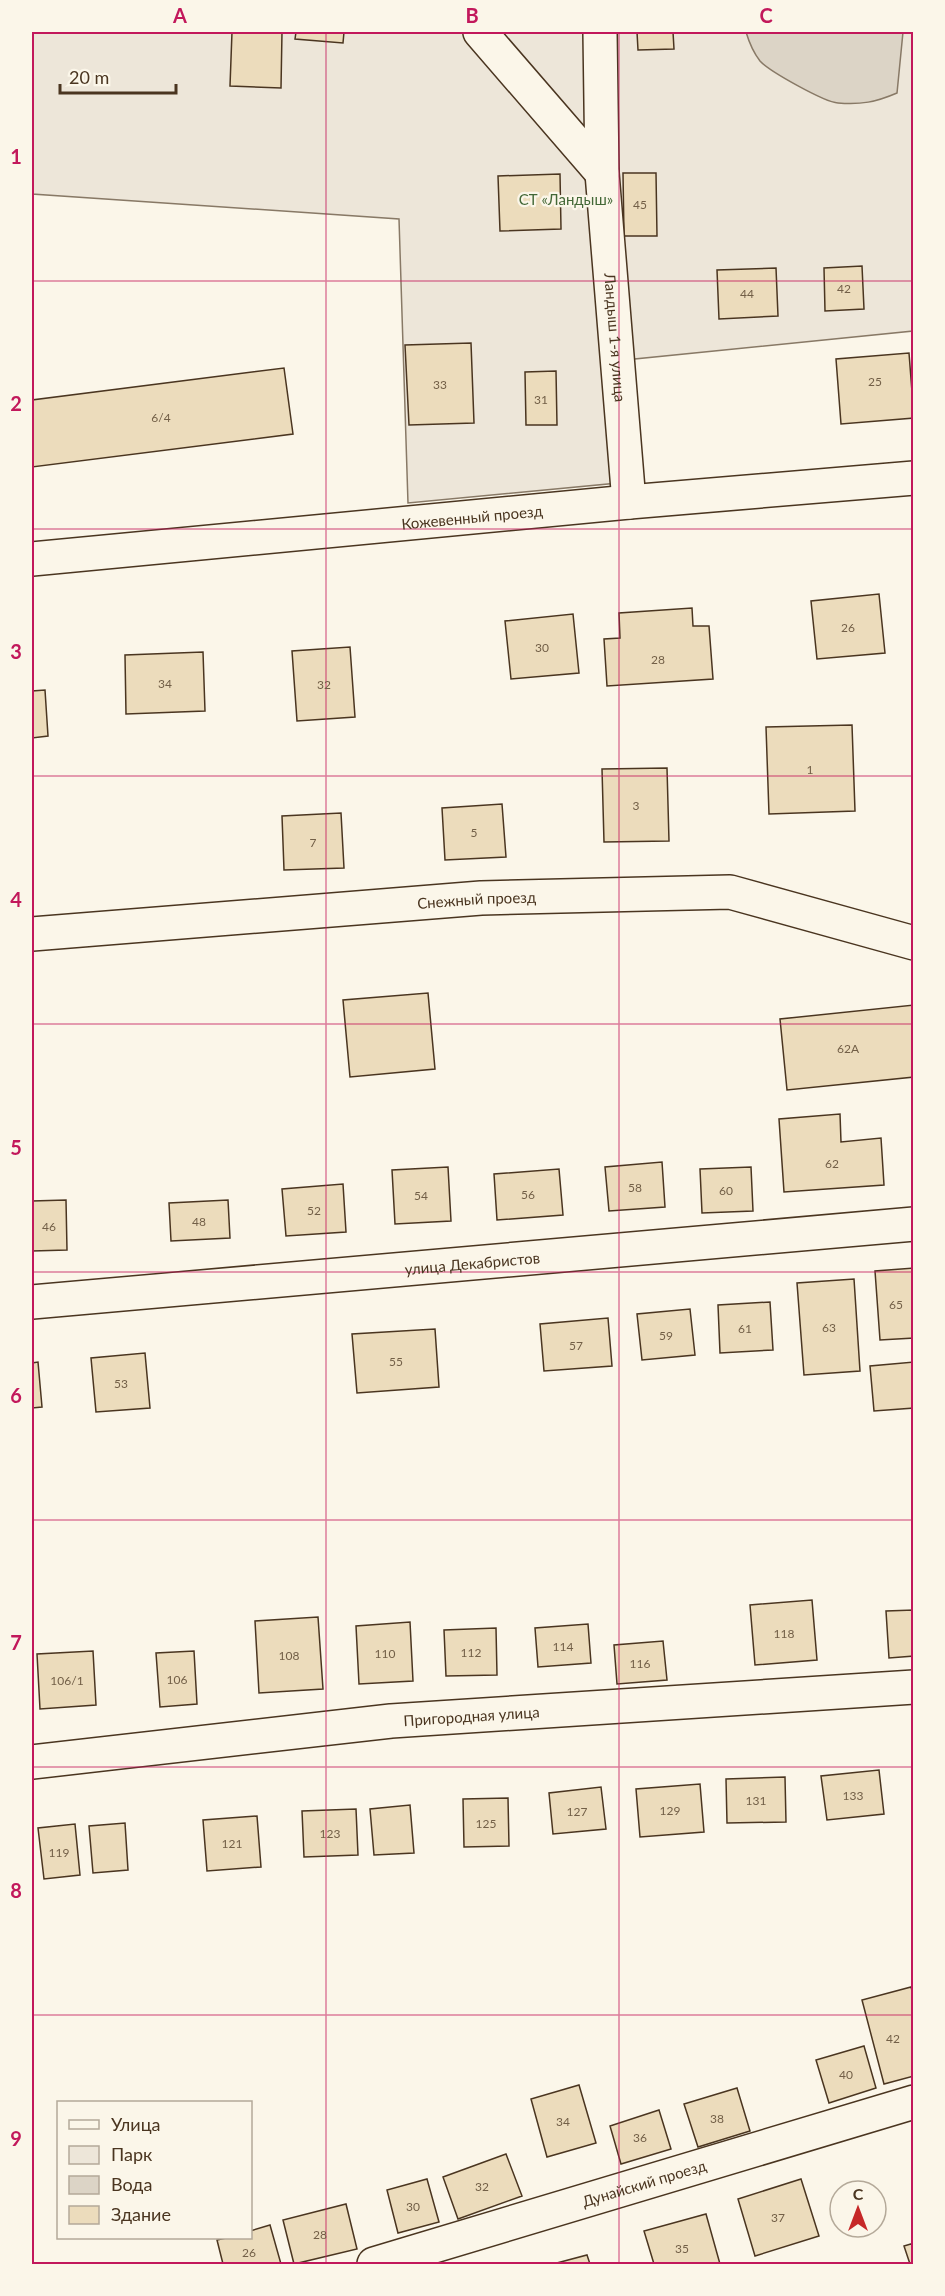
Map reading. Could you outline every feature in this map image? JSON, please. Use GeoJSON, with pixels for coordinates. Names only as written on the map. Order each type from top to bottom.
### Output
{"type":"FeatureCollection","features":[{"type":"Feature","properties":{"kind":"street"},"geometry":{"type":"LineString","coordinates":[[480,32],[602,173]]}},
{"type":"Feature","properties":{"kind":"street","name":"Ландыш 1-я улица"},"geometry":{"type":"LineString","coordinates":[[600,32],[602,173],[629,502]]}},
{"type":"Feature","properties":{"kind":"street","name":"Кожевенный проезд"},"geometry":{"type":"LineString","coordinates":[[32,559],[629,502],[914,478]]}},
{"type":"Feature","properties":{"kind":"street","name":"Снежный проезд"},"geometry":{"type":"LineString","coordinates":[[32,934],[481,898],[730,892],[914,943]]}},
{"type":"Feature","properties":{"kind":"street","name":"улица Декабристов"},"geometry":{"type":"LineString","coordinates":[[32,1302],[914,1224]]}},
{"type":"Feature","properties":{"kind":"street","name":"Пригородная улица"},"geometry":{"type":"LineString","coordinates":[[32,1762],[391,1721],[914,1687]]}},
{"type":"Feature","properties":{"kind":"street","name":"Дунайский проезд"},"geometry":{"type":"LineString","coordinates":[[374,2265],[914,2102]]}},
{"type":"Feature","properties":{"kind":"green space","name":"СТ «Ландыш»"},"geometry":{"type":"Polygon","coordinates":[[[32,32],[913,32],[913,331],[605,362],[618,483],[408,503],[399,219],[32,194],[32,32]]]}},
{"type":"Feature","properties":{"kind":"water"},"geometry":{"type":"Polygon","coordinates":[[[746,32],[903,32],[897,93],[875,101],[854,104],[838,103],[821,97],[765,66],[755,54],[746,32]]]}},
{"type":"Feature","properties":{"kind":"building"},"geometry":{"type":"Polygon","coordinates":[[[232,32],[282,32],[281,88],[230,86],[232,32]]]}},
{"type":"Feature","properties":{"kind":"building"},"geometry":{"type":"Polygon","coordinates":[[[296,32],[344,32],[343,43],[295,39],[296,32]]]}},
{"type":"Feature","properties":{"kind":"building"},"geometry":{"type":"Polygon","coordinates":[[[637,32],[673,32],[674,49],[638,50],[637,32]]]}},
{"type":"Feature","properties":{"kind":"building"},"geometry":{"type":"Polygon","coordinates":[[[623,173],[656,173],[657,236],[624,236],[623,173]]]}},
{"type":"Feature","properties":{"kind":"building"},"geometry":{"type":"Polygon","coordinates":[[[560,174],[561,229],[500,231],[498,176],[560,174]]]}},
{"type":"Feature","properties":{"kind":"building"},"geometry":{"type":"Polygon","coordinates":[[[862,266],[864,309],[825,311],[824,268],[862,266]]]}},
{"type":"Feature","properties":{"kind":"building"},"geometry":{"type":"Polygon","coordinates":[[[776,268],[778,316],[719,319],[717,270],[776,268]]]}},
{"type":"Feature","properties":{"kind":"building"},"geometry":{"type":"Polygon","coordinates":[[[471,343],[474,423],[409,425],[405,345],[471,343]]]}},
{"type":"Feature","properties":{"kind":"building"},"geometry":{"type":"Polygon","coordinates":[[[909,353],[914,418],[841,424],[836,359],[909,353]]]}},
{"type":"Feature","properties":{"kind":"building"},"geometry":{"type":"Polygon","coordinates":[[[284,368],[293,434],[32,467],[32,400],[284,368]]]}},
{"type":"Feature","properties":{"kind":"building"},"geometry":{"type":"Polygon","coordinates":[[[556,371],[557,425],[526,425],[525,372],[556,371]]]}},
{"type":"Feature","properties":{"kind":"building"},"geometry":{"type":"Polygon","coordinates":[[[879,594],[885,653],[817,659],[811,601],[879,594]]]}},
{"type":"Feature","properties":{"kind":"building"},"geometry":{"type":"Polygon","coordinates":[[[692,608],[693,626],[709,626],[713,679],[607,686],[604,639],[620,638],[619,613],[692,608]]]}},
{"type":"Feature","properties":{"kind":"building"},"geometry":{"type":"Polygon","coordinates":[[[573,614],[579,673],[511,679],[505,621],[573,614]]]}},
{"type":"Feature","properties":{"kind":"building"},"geometry":{"type":"Polygon","coordinates":[[[350,647],[355,717],[297,721],[292,651],[350,647]]]}},
{"type":"Feature","properties":{"kind":"building"},"geometry":{"type":"Polygon","coordinates":[[[203,652],[205,711],[126,714],[125,655],[203,652]]]}},
{"type":"Feature","properties":{"kind":"building"},"geometry":{"type":"Polygon","coordinates":[[[45,690],[48,736],[32,738],[32,691],[45,690]]]}},
{"type":"Feature","properties":{"kind":"building"},"geometry":{"type":"Polygon","coordinates":[[[852,725],[855,811],[769,814],[766,727],[852,725]]]}},
{"type":"Feature","properties":{"kind":"building"},"geometry":{"type":"Polygon","coordinates":[[[667,768],[669,841],[604,842],[602,769],[667,768]]]}},
{"type":"Feature","properties":{"kind":"building"},"geometry":{"type":"Polygon","coordinates":[[[502,804],[506,857],[445,860],[442,808],[502,804]]]}},
{"type":"Feature","properties":{"kind":"building"},"geometry":{"type":"Polygon","coordinates":[[[341,813],[344,868],[284,870],[282,816],[341,813]]]}},
{"type":"Feature","properties":{"kind":"building"},"geometry":{"type":"Polygon","coordinates":[[[428,993],[435,1069],[350,1077],[343,1000],[428,993]]]}},
{"type":"Feature","properties":{"kind":"building"},"geometry":{"type":"Polygon","coordinates":[[[914,1005],[914,1077],[787,1090],[780,1019],[914,1005]]]}},
{"type":"Feature","properties":{"kind":"building"},"geometry":{"type":"Polygon","coordinates":[[[840,1114],[841,1142],[881,1138],[884,1185],[784,1192],[779,1119],[840,1114]]]}},
{"type":"Feature","properties":{"kind":"building"},"geometry":{"type":"Polygon","coordinates":[[[662,1162],[665,1207],[609,1211],[605,1167],[662,1162]]]}},
{"type":"Feature","properties":{"kind":"building"},"geometry":{"type":"Polygon","coordinates":[[[448,1167],[451,1221],[395,1224],[392,1170],[448,1167]]]}},
{"type":"Feature","properties":{"kind":"building"},"geometry":{"type":"Polygon","coordinates":[[[751,1167],[753,1211],[702,1213],[700,1169],[751,1167]]]}},
{"type":"Feature","properties":{"kind":"building"},"geometry":{"type":"Polygon","coordinates":[[[559,1169],[563,1215],[497,1220],[494,1174],[559,1169]]]}},
{"type":"Feature","properties":{"kind":"building"},"geometry":{"type":"Polygon","coordinates":[[[343,1184],[346,1232],[286,1236],[282,1189],[343,1184]]]}},
{"type":"Feature","properties":{"kind":"building"},"geometry":{"type":"Polygon","coordinates":[[[66,1200],[67,1250],[32,1251],[32,1201],[66,1200]]]}},
{"type":"Feature","properties":{"kind":"building"},"geometry":{"type":"Polygon","coordinates":[[[228,1200],[230,1238],[171,1241],[169,1203],[228,1200]]]}},
{"type":"Feature","properties":{"kind":"building"},"geometry":{"type":"Polygon","coordinates":[[[914,1268],[914,1338],[880,1340],[875,1271],[914,1268]]]}},
{"type":"Feature","properties":{"kind":"building"},"geometry":{"type":"Polygon","coordinates":[[[854,1279],[860,1371],[804,1375],[797,1283],[854,1279]]]}},
{"type":"Feature","properties":{"kind":"building"},"geometry":{"type":"Polygon","coordinates":[[[770,1302],[773,1350],[720,1353],[718,1305],[770,1302]]]}},
{"type":"Feature","properties":{"kind":"building"},"geometry":{"type":"Polygon","coordinates":[[[690,1309],[695,1355],[642,1360],[637,1314],[690,1309]]]}},
{"type":"Feature","properties":{"kind":"building"},"geometry":{"type":"Polygon","coordinates":[[[608,1318],[612,1366],[544,1371],[540,1324],[608,1318]]]}},
{"type":"Feature","properties":{"kind":"building"},"geometry":{"type":"Polygon","coordinates":[[[435,1329],[439,1387],[357,1393],[352,1334],[435,1329]]]}},
{"type":"Feature","properties":{"kind":"building"},"geometry":{"type":"Polygon","coordinates":[[[145,1353],[150,1408],[96,1412],[91,1358],[145,1353]]]}},
{"type":"Feature","properties":{"kind":"building"},"geometry":{"type":"Polygon","coordinates":[[[38,1362],[42,1407],[32,1408],[32,1363],[38,1362]]]}},
{"type":"Feature","properties":{"kind":"building"},"geometry":{"type":"Polygon","coordinates":[[[914,1362],[914,1408],[874,1411],[870,1366],[914,1362]]]}},
{"type":"Feature","properties":{"kind":"building"},"geometry":{"type":"Polygon","coordinates":[[[812,1600],[817,1660],[755,1665],[750,1605],[812,1600]]]}},
{"type":"Feature","properties":{"kind":"building"},"geometry":{"type":"Polygon","coordinates":[[[914,1610],[914,1656],[889,1658],[886,1611],[914,1610]]]}},
{"type":"Feature","properties":{"kind":"building"},"geometry":{"type":"Polygon","coordinates":[[[318,1617],[323,1689],[259,1693],[255,1621],[318,1617]]]}},
{"type":"Feature","properties":{"kind":"building"},"geometry":{"type":"Polygon","coordinates":[[[410,1622],[413,1681],[359,1684],[356,1626],[410,1622]]]}},
{"type":"Feature","properties":{"kind":"building"},"geometry":{"type":"Polygon","coordinates":[[[588,1624],[591,1663],[538,1667],[535,1628],[588,1624]]]}},
{"type":"Feature","properties":{"kind":"building"},"geometry":{"type":"Polygon","coordinates":[[[496,1628],[497,1675],[446,1676],[444,1630],[496,1628]]]}},
{"type":"Feature","properties":{"kind":"building"},"geometry":{"type":"Polygon","coordinates":[[[663,1641],[667,1680],[617,1684],[614,1645],[663,1641]]]}},
{"type":"Feature","properties":{"kind":"building"},"geometry":{"type":"Polygon","coordinates":[[[93,1651],[96,1705],[40,1709],[37,1654],[93,1651]]]}},
{"type":"Feature","properties":{"kind":"building"},"geometry":{"type":"Polygon","coordinates":[[[194,1651],[197,1704],[160,1707],[156,1653],[194,1651]]]}},
{"type":"Feature","properties":{"kind":"building"},"geometry":{"type":"Polygon","coordinates":[[[879,1770],[884,1814],[827,1820],[821,1776],[879,1770]]]}},
{"type":"Feature","properties":{"kind":"building"},"geometry":{"type":"Polygon","coordinates":[[[785,1777],[786,1822],[727,1823],[726,1779],[785,1777]]]}},
{"type":"Feature","properties":{"kind":"building"},"geometry":{"type":"Polygon","coordinates":[[[700,1784],[704,1832],[640,1837],[636,1789],[700,1784]]]}},
{"type":"Feature","properties":{"kind":"building"},"geometry":{"type":"Polygon","coordinates":[[[601,1787],[606,1829],[553,1834],[549,1793],[601,1787]]]}},
{"type":"Feature","properties":{"kind":"building"},"geometry":{"type":"Polygon","coordinates":[[[508,1798],[509,1846],[464,1847],[463,1799],[508,1798]]]}},
{"type":"Feature","properties":{"kind":"building"},"geometry":{"type":"Polygon","coordinates":[[[410,1805],[414,1853],[374,1855],[370,1809],[410,1805]]]}},
{"type":"Feature","properties":{"kind":"building"},"geometry":{"type":"Polygon","coordinates":[[[356,1809],[358,1855],[304,1857],[302,1811],[356,1809]]]}},
{"type":"Feature","properties":{"kind":"building"},"geometry":{"type":"Polygon","coordinates":[[[257,1816],[261,1867],[207,1871],[203,1820],[257,1816]]]}},
{"type":"Feature","properties":{"kind":"building"},"geometry":{"type":"Polygon","coordinates":[[[125,1823],[128,1870],[93,1873],[89,1826],[125,1823]]]}},
{"type":"Feature","properties":{"kind":"building"},"geometry":{"type":"Polygon","coordinates":[[[75,1824],[80,1875],[44,1879],[38,1828],[75,1824]]]}},
{"type":"Feature","properties":{"kind":"building"},"geometry":{"type":"Polygon","coordinates":[[[911,1987],[914,1998],[914,2076],[884,2084],[862,2000],[911,1987]]]}},
{"type":"Feature","properties":{"kind":"building"},"geometry":{"type":"Polygon","coordinates":[[[864,2046],[876,2088],[829,2103],[816,2060],[864,2046]]]}},
{"type":"Feature","properties":{"kind":"building"},"geometry":{"type":"Polygon","coordinates":[[[579,2085],[596,2143],[547,2157],[531,2099],[579,2085]]]}},
{"type":"Feature","properties":{"kind":"building"},"geometry":{"type":"Polygon","coordinates":[[[737,2088],[750,2131],[698,2147],[684,2104],[737,2088]]]}},
{"type":"Feature","properties":{"kind":"building"},"geometry":{"type":"Polygon","coordinates":[[[659,2110],[671,2149],[621,2164],[610,2126],[659,2110]]]}},
{"type":"Feature","properties":{"kind":"building"},"geometry":{"type":"Polygon","coordinates":[[[506,2154],[522,2196],[458,2219],[443,2177],[506,2154]]]}},
{"type":"Feature","properties":{"kind":"building"},"geometry":{"type":"Polygon","coordinates":[[[427,2179],[439,2222],[398,2233],[387,2190],[427,2179]]]}},
{"type":"Feature","properties":{"kind":"building"},"geometry":{"type":"Polygon","coordinates":[[[801,2179],[819,2236],[755,2256],[738,2199],[801,2179]]]}},
{"type":"Feature","properties":{"kind":"building"},"geometry":{"type":"Polygon","coordinates":[[[346,2204],[357,2249],[294,2264],[283,2220],[346,2204]]]}},
{"type":"Feature","properties":{"kind":"building"},"geometry":{"type":"Polygon","coordinates":[[[706,2214],[720,2264],[654,2264],[644,2231],[706,2214]]]}},
{"type":"Feature","properties":{"kind":"building"},"geometry":{"type":"Polygon","coordinates":[[[270,2225],[281,2264],[223,2264],[217,2240],[252,2239],[252,2230],[270,2225]]]}},
{"type":"Feature","properties":{"kind":"building"},"geometry":{"type":"Polygon","coordinates":[[[914,2243],[914,2264],[910,2264],[904,2246],[914,2243]]]}},
{"type":"Feature","properties":{"kind":"building"},"geometry":{"type":"Polygon","coordinates":[[[587,2255],[590,2264],[553,2264],[587,2255]]]}}]}
